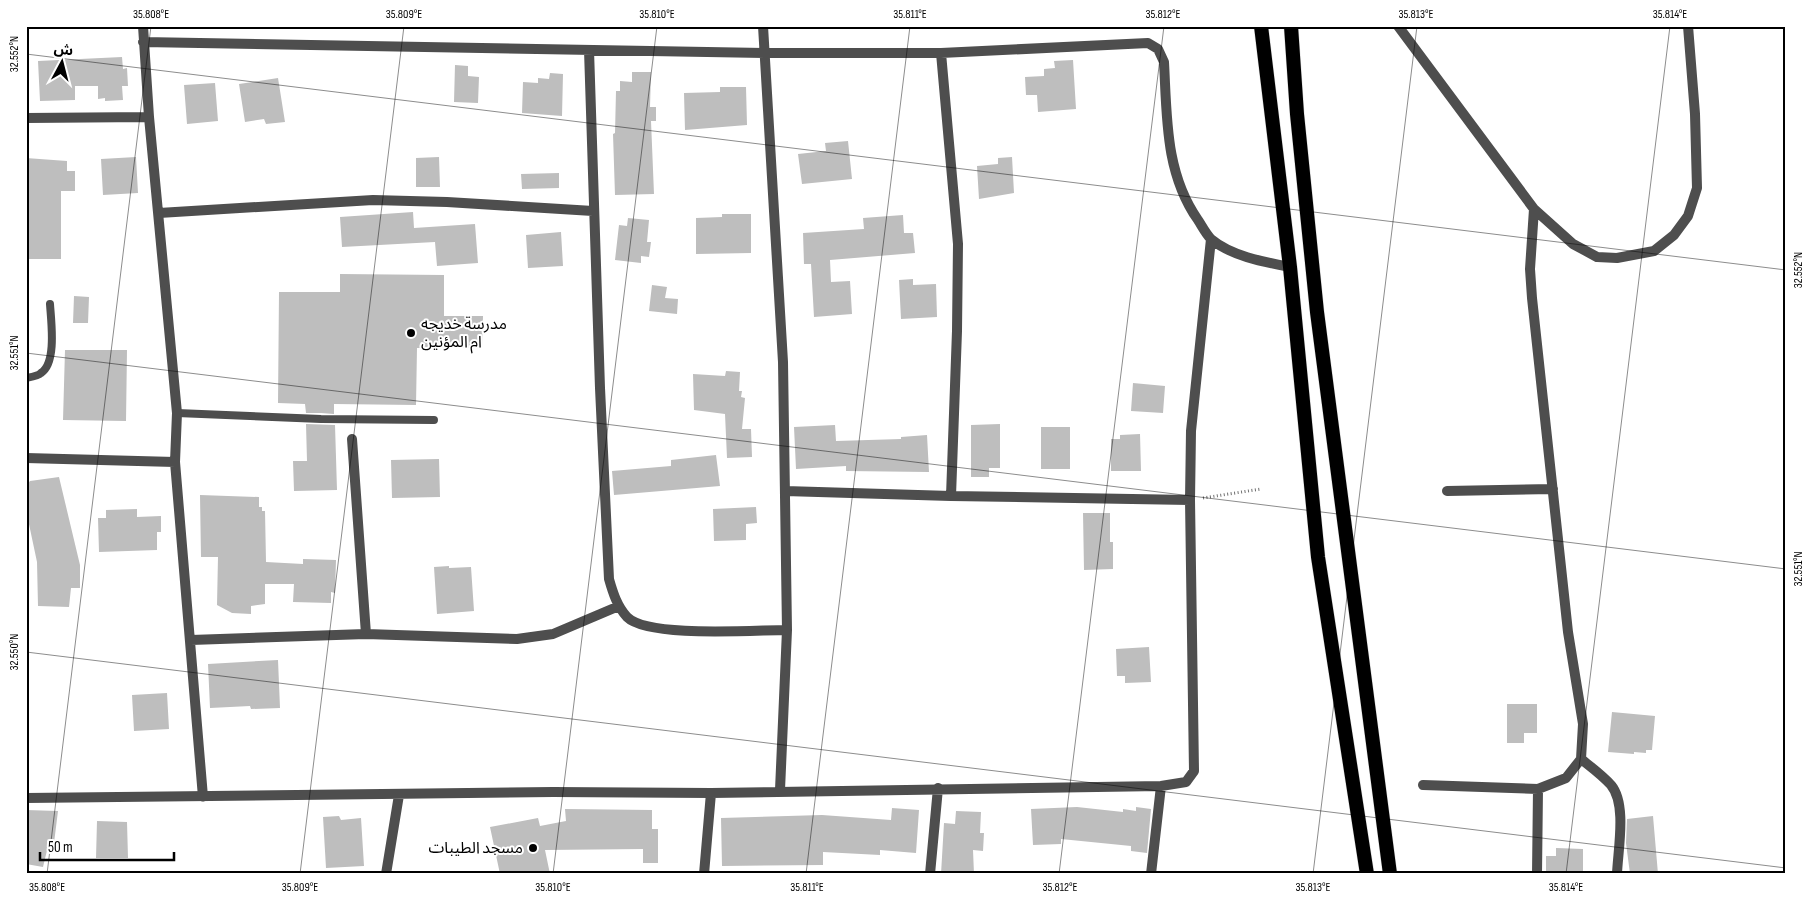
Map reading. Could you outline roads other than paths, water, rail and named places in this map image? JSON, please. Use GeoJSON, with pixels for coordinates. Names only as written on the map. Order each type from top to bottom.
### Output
{"type":"FeatureCollection","features":[{"type":"Feature","properties":{"kind":"highway"},"geometry":{"type":"LineString","coordinates":[[1261,26],[1290,267],[1318,557],[1367,874]]}},
{"type":"Feature","properties":{"kind":"highway"},"geometry":{"type":"LineString","coordinates":[[1290,26],[1317,312],[1390,874]]}},
{"type":"Feature","properties":{"kind":"street"},"geometry":{"type":"LineString","coordinates":[[142,26],[177,413],[175,462],[203,797]]}},
{"type":"Feature","properties":{"kind":"street"},"geometry":{"type":"LineString","coordinates":[[763,26],[780,291],[785,490],[787,630],[780,790]]}},
{"type":"Feature","properties":{"kind":"street"},"geometry":{"type":"LineString","coordinates":[[1398,26],[1534,209],[1573,244],[1597,257],[1617,258],[1654,251],[1674,235],[1688,216],[1698,188],[1696,123],[1688,26]]}},
{"type":"Feature","properties":{"kind":"street"},"geometry":{"type":"LineString","coordinates":[[143,42],[764,53],[941,52],[1143,42],[1154,45],[1164,62],[1167,128],[1174,173],[1190,209],[1211,239],[1246,256],[1290,267]]}},
{"type":"Feature","properties":{"kind":"street"},"geometry":{"type":"LineString","coordinates":[[589,50],[593,211],[610,579],[619,606],[628,618],[641,626],[654,629],[712,631],[787,630]]}},
{"type":"Feature","properties":{"kind":"street"},"geometry":{"type":"LineString","coordinates":[[941,52],[958,244],[951,496]]}},
{"type":"Feature","properties":{"kind":"street"},"geometry":{"type":"LineString","coordinates":[[26,118],[149,116]]}},
{"type":"Feature","properties":{"kind":"street"},"geometry":{"type":"LineString","coordinates":[[159,213],[373,200],[447,202],[593,211]]}},
{"type":"Feature","properties":{"kind":"street"},"geometry":{"type":"LineString","coordinates":[[1423,785],[1538,789],[1566,778],[1581,759],[1583,724],[1568,632],[1532,298],[1530,269],[1534,209]]}},
{"type":"Feature","properties":{"kind":"street"},"geometry":{"type":"LineString","coordinates":[[26,798],[554,792],[711,793],[780,790],[1161,786],[1186,782],[1194,770],[1190,500],[1192,431],[1211,239]]}},
{"type":"Feature","properties":{"kind":"street"},"geometry":{"type":"LineString","coordinates":[[352,439],[366,634]]}},
{"type":"Feature","properties":{"kind":"street"},"geometry":{"type":"LineString","coordinates":[[26,458],[175,462]]}},
{"type":"Feature","properties":{"kind":"street"},"geometry":{"type":"LineString","coordinates":[[1447,491],[1554,489]]}},
{"type":"Feature","properties":{"kind":"street"},"geometry":{"type":"LineString","coordinates":[[785,490],[951,496],[1190,500]]}},
{"type":"Feature","properties":{"kind":"street"},"geometry":{"type":"LineString","coordinates":[[191,640],[366,634],[486,640],[518,639],[553,634],[619,606]]}},
{"type":"Feature","properties":{"kind":"street"},"geometry":{"type":"LineString","coordinates":[[1581,759],[1611,785],[1616,794],[1620,809],[1617,874]]}},
{"type":"Feature","properties":{"kind":"street"},"geometry":{"type":"LineString","coordinates":[[1151,874],[1161,786]]}},
{"type":"Feature","properties":{"kind":"street"},"geometry":{"type":"LineString","coordinates":[[930,874],[938,788]]}},
{"type":"Feature","properties":{"kind":"street"},"geometry":{"type":"LineString","coordinates":[[1537,874],[1538,789]]}},
{"type":"Feature","properties":{"kind":"street"},"geometry":{"type":"LineString","coordinates":[[704,874],[711,793]]}},
{"type":"Feature","properties":{"kind":"street"},"geometry":{"type":"LineString","coordinates":[[386,874],[399,795]]}},
{"type":"Feature","properties":{"kind":"lane"},"geometry":{"type":"LineString","coordinates":[[26,378],[42,373],[48,364],[52,350],[50,304]]}},
{"type":"Feature","properties":{"kind":"lane"},"geometry":{"type":"LineString","coordinates":[[177,413],[321,419],[434,420]]}},
{"type":"Feature","properties":{"kind":"place","name":"مدرسة خديجه ام المؤنين"},"geometry":{"type":"Point","coordinates":[411,333]}},
{"type":"Feature","properties":{"kind":"place","name":"مسجد الطيبات"},"geometry":{"type":"Point","coordinates":[533,848]}}]}
